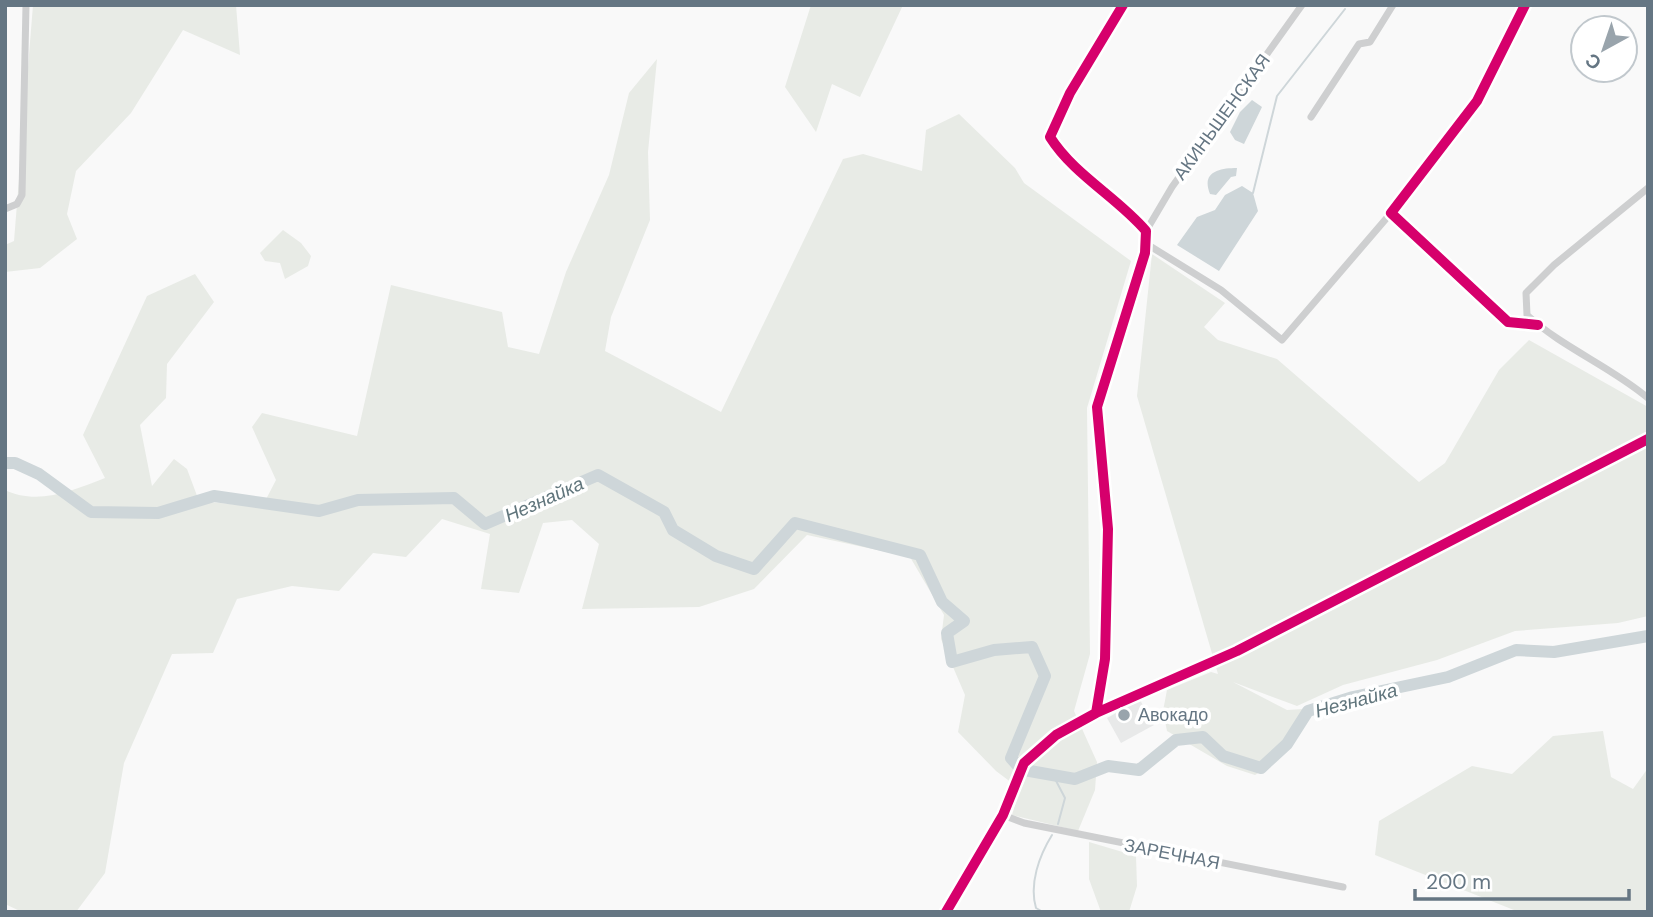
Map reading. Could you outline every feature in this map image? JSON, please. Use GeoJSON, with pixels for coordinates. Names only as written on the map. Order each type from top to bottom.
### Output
{"type":"FeatureCollection","features":[{"type":"Feature","properties":{"kind":"street"},"geometry":{"type":"LineString","coordinates":[[5,209],[18,204],[22,195],[26,5]]}},
{"type":"Feature","properties":{"kind":"street"},"geometry":{"type":"LineString","coordinates":[[1096,713],[1105,660],[1108,529],[1097,407],[1145,243],[1146,231],[1133,216],[1060,152],[1050,137],[1070,93],[1123,5]]}},
{"type":"Feature","properties":{"kind":"street","name":"АКИНЬШЕНСКАЯ"},"geometry":{"type":"LineString","coordinates":[[1146,231],[1172,187],[1302,5]]}},
{"type":"Feature","properties":{"kind":"street"},"geometry":{"type":"LineString","coordinates":[[1311,117],[1359,44],[1370,42],[1393,5]]}},
{"type":"Feature","properties":{"kind":"street"},"geometry":{"type":"LineString","coordinates":[[1145,243],[1221,289],[1282,340],[1391,213],[1477,102],[1525,5]]}},
{"type":"Feature","properties":{"kind":"street"},"geometry":{"type":"LineString","coordinates":[[1648,188],[1526,293],[1527,314],[1548,335],[1631,384],[1648,398]]}},
{"type":"Feature","properties":{"kind":"street"},"geometry":{"type":"LineString","coordinates":[[1391,213],[1508,322],[1538,326]]}},
{"type":"Feature","properties":{"kind":"street"},"geometry":{"type":"LineString","coordinates":[[946,912],[1003,815],[1024,763],[1056,735],[1096,713],[1237,651],[1648,439]]}},
{"type":"Feature","properties":{"kind":"street","name":"ЗАРЕЧНАЯ"},"geometry":{"type":"LineString","coordinates":[[1003,815],[1024,823],[1343,887]]}},
{"type":"Feature","properties":{"kind":"shaded area"},"geometry":{"type":"Polygon","coordinates":[[[33,5],[236,5],[240,55],[183,30],[131,113],[76,171],[67,214],[77,239],[40,268],[5,272],[5,245],[14,241],[33,5]]]}},
{"type":"Feature","properties":{"kind":"shaded area"},"geometry":{"type":"Polygon","coordinates":[[[811,5],[903,5],[860,97],[832,84],[816,132],[785,87],[811,5]]]}},
{"type":"Feature","properties":{"kind":"shaded area"},"geometry":{"type":"Polygon","coordinates":[[[657,59],[648,152],[650,220],[611,317],[605,351],[721,412],[843,159],[863,154],[922,171],[926,130],[959,114],[1015,168],[1024,183],[1131,261],[1087,408],[1090,654],[1074,711],[1097,762],[1095,790],[1078,831],[1012,815],[1020,789],[996,771],[958,732],[965,695],[941,639],[944,615],[910,557],[807,535],[754,589],[699,607],[582,609],[599,544],[572,520],[543,523],[519,593],[481,589],[490,534],[442,519],[406,557],[373,553],[339,591],[292,586],[237,599],[213,653],[172,654],[124,763],[105,873],[76,912],[22,912],[5,904],[5,490],[30,497],[56,495],[105,478],[83,435],[147,296],[195,274],[214,302],[167,364],[166,398],[140,425],[152,486],[174,459],[187,469],[199,501],[262,507],[276,480],[252,427],[262,413],[357,436],[391,285],[502,312],[508,347],[539,354],[566,272],[609,175],[629,93],[657,59]]]}},
{"type":"Feature","properties":{"kind":"shaded area"},"geometry":{"type":"Polygon","coordinates":[[[1252,100],[1262,107],[1244,144],[1235,140],[1230,132],[1240,112],[1252,100]]]}},
{"type":"Feature","properties":{"kind":"shaded area"},"geometry":{"type":"Polygon","coordinates":[[[1237,168],[1236,176],[1231,177],[1216,195],[1210,194],[1208,181],[1213,173],[1237,168]]]}},
{"type":"Feature","properties":{"kind":"shaded area"},"geometry":{"type":"Polygon","coordinates":[[[1242,186],[1253,193],[1258,211],[1219,271],[1177,245],[1197,217],[1215,210],[1225,195],[1242,186]]]}},
{"type":"Feature","properties":{"kind":"shaded area"},"geometry":{"type":"Polygon","coordinates":[[[283,230],[301,243],[311,256],[308,266],[285,279],[280,263],[265,261],[260,253],[283,230]]]}},
{"type":"Feature","properties":{"kind":"shaded area"},"geometry":{"type":"Polygon","coordinates":[[[1152,254],[1225,303],[1204,327],[1218,340],[1277,359],[1419,482],[1445,463],[1499,370],[1529,340],[1648,407],[1648,616],[1618,623],[1515,631],[1437,660],[1343,685],[1297,706],[1233,682],[1287,710],[1303,709],[1312,714],[1280,755],[1255,775],[1227,766],[1167,731],[1163,711],[1167,690],[1211,672],[1218,674],[1137,396],[1152,254]]]}},
{"type":"Feature","properties":{"kind":"shaded area"},"geometry":{"type":"Polygon","coordinates":[[[1140,700],[1154,725],[1121,743],[1107,718],[1140,700]]]}},
{"type":"Feature","properties":{"kind":"shaded area"},"geometry":{"type":"Polygon","coordinates":[[[1603,731],[1611,777],[1633,789],[1648,768],[1648,912],[1519,912],[1375,855],[1379,821],[1472,766],[1512,774],[1553,736],[1603,731]]]}},
{"type":"Feature","properties":{"kind":"shaded area"},"geometry":{"type":"Polygon","coordinates":[[[1089,842],[1136,856],[1137,886],[1129,912],[1101,912],[1089,879],[1089,842]]]}},
{"type":"Feature","properties":{"kind":"waterway"},"geometry":{"type":"LineString","coordinates":[[1253,193],[1277,96],[1345,9]]}},
{"type":"Feature","properties":{"kind":"waterway","name":"Незнайка"},"geometry":{"type":"LineString","coordinates":[[5,463],[15,463],[39,474],[91,512],[158,513],[214,496],[319,511],[358,500],[454,498],[485,524],[598,475],[664,512],[673,530],[716,556],[754,569],[795,523],[920,555],[942,602],[964,621],[947,633],[952,662],[994,650],[1032,647],[1045,676],[1011,758],[1019,767]]}},
{"type":"Feature","properties":{"kind":"waterway","name":"Незнайка"},"geometry":{"type":"LineString","coordinates":[[1024,770],[1075,779],[1108,766],[1139,770],[1176,740],[1203,737],[1223,756],[1261,768],[1287,744],[1308,711],[1353,697],[1448,677],[1516,650],[1554,652],[1648,636]]}},
{"type":"Feature","properties":{"kind":"waterway"},"geometry":{"type":"LineString","coordinates":[[1053,775],[1065,798],[1058,824]]}},
{"type":"Feature","properties":{"kind":"waterway"},"geometry":{"type":"LineString","coordinates":[[1043,912],[1036,908],[1035,880],[1039,861],[1052,835]]}},
{"type":"Feature","properties":{"kind":"cycle path"},"geometry":{"type":"LineString","coordinates":[[946,912],[1003,815],[1024,763],[1056,735],[1096,713],[1105,659],[1108,529],[1097,407],[1145,253],[1146,231],[1071,163],[1050,137],[1070,93],[1123,5]]}},
{"type":"Feature","properties":{"kind":"cycle path"},"geometry":{"type":"LineString","coordinates":[[1525,5],[1477,101],[1391,213],[1508,322],[1538,325]]}},
{"type":"Feature","properties":{"kind":"cycle path"},"geometry":{"type":"LineString","coordinates":[[1096,713],[1237,651],[1648,439]]}},
{"type":"Feature","properties":{"kind":"place","name":"Авокадо"},"geometry":{"type":"Point","coordinates":[1124,715]}}]}
